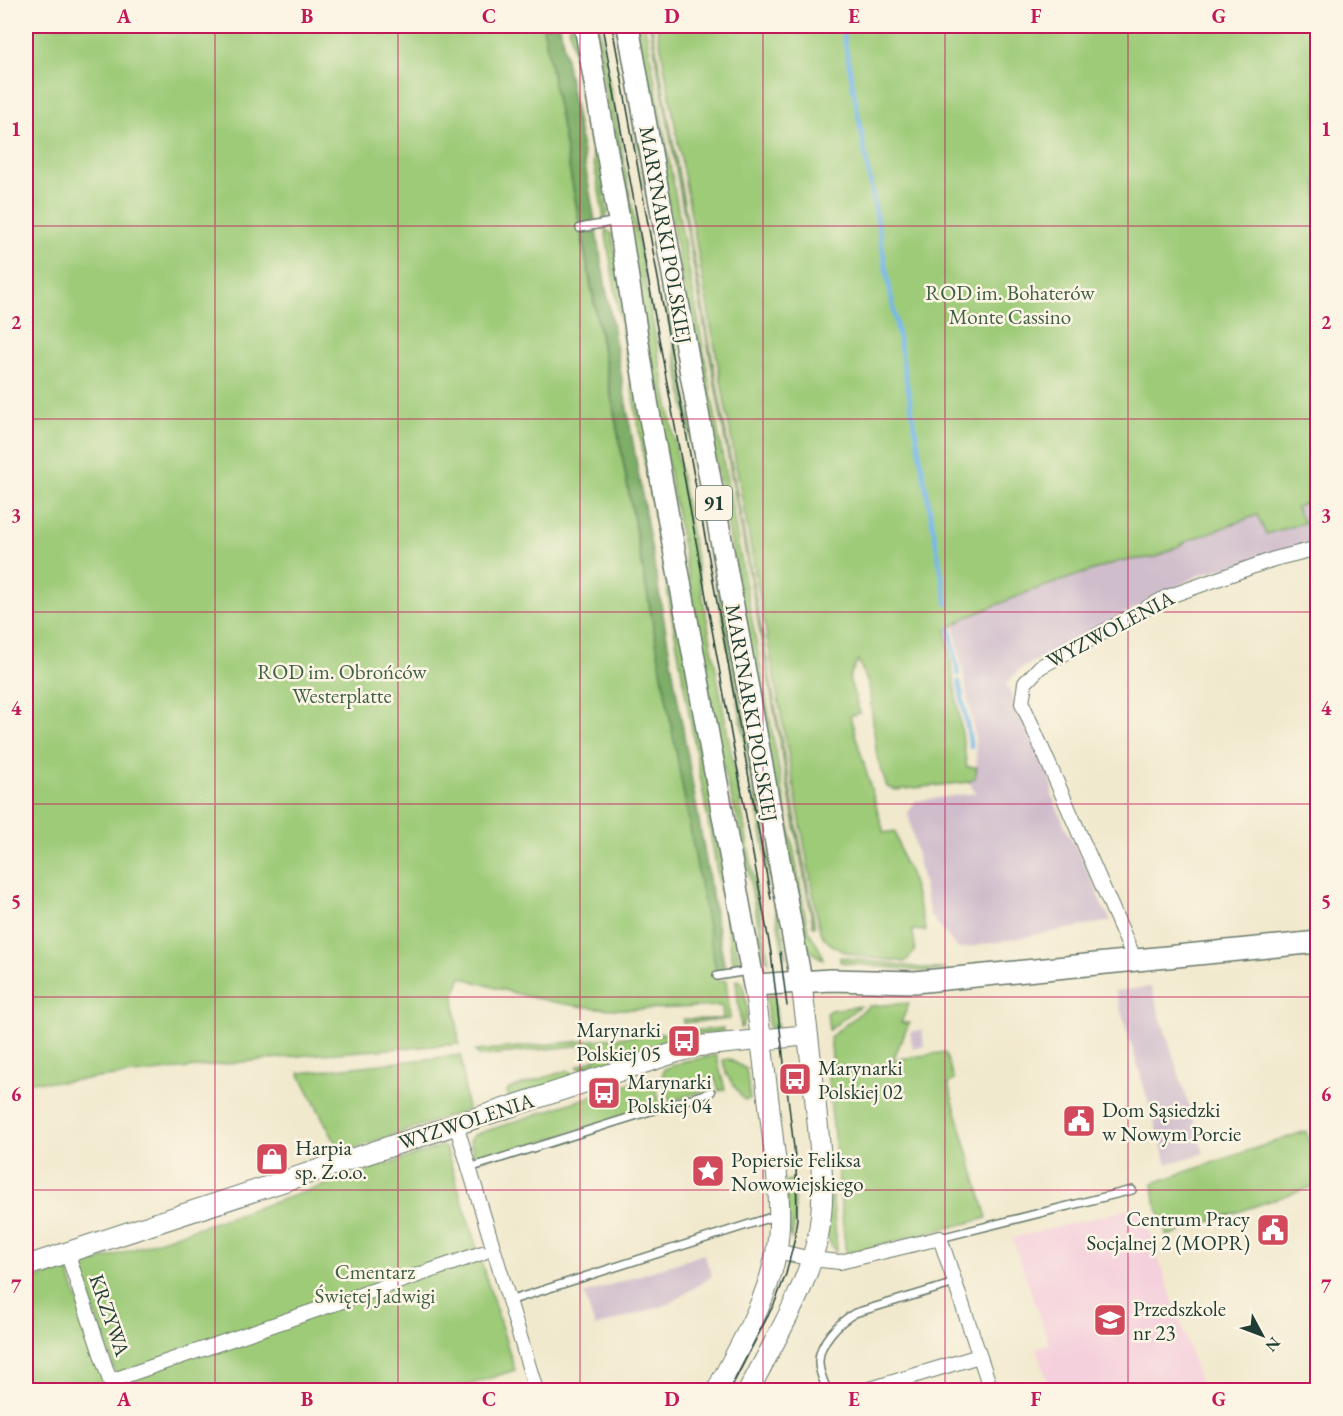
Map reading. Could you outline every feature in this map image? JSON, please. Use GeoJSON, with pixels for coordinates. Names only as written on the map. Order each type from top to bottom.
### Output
{"type":"FeatureCollection","features":[{"type":"Feature","properties":{"kind":"main road","name":"MARYNARKI POLSKIEJ"},"geometry":{"type":"LineString","coordinates":[[585,26],[619,220],[648,406],[752,978]]}},
{"type":"Feature","properties":{"kind":"main road","name":"MARYNARKI POLSKIEJ"},"geometry":{"type":"LineString","coordinates":[[628,26],[801,981]]}},
{"type":"Feature","properties":{"kind":"main road"},"geometry":{"type":"LineString","coordinates":[[752,978],[915,982],[1317,942]]}},
{"type":"Feature","properties":{"kind":"street","name":"WYZWOLENIA"},"geometry":{"type":"LineString","coordinates":[[1136,960],[1022,703],[1024,683],[1040,667],[1167,597],[1263,562],[1317,548]]}},
{"type":"Feature","properties":{"kind":"street","name":"MARYNARKI POLSKIEJ"},"geometry":{"type":"LineString","coordinates":[[717,1390],[761,1302],[777,1251],[776,1174],[752,978]]}},
{"type":"Feature","properties":{"kind":"street","name":"MARYNARKI POLSKIEJ"},"geometry":{"type":"LineString","coordinates":[[749,1390],[800,1288],[811,1259],[822,1208],[823,1175],[801,981]]}},
{"type":"Feature","properties":{"kind":"street","name":"WYZWOLENIA"},"geometry":{"type":"LineString","coordinates":[[26,1266],[688,1049],[808,1035]]}},
{"type":"Feature","properties":{"kind":"street"},"geometry":{"type":"LineString","coordinates":[[456,1124],[536,1390]]}},
{"type":"Feature","properties":{"kind":"street"},"geometry":{"type":"LineString","coordinates":[[777,1251],[811,1259],[840,1262],[940,1238],[991,1390]]}},
{"type":"Feature","properties":{"kind":"street","name":"KRZYWA"},"geometry":{"type":"LineString","coordinates":[[67,1252],[112,1386]]}},
{"type":"Feature","properties":{"kind":"street"},"geometry":{"type":"LineString","coordinates":[[112,1386],[482,1253]]}},
{"type":"Feature","properties":{"kind":"street"},"geometry":{"type":"LineString","coordinates":[[867,1390],[979,1356]]}},
{"type":"Feature","properties":{"kind":"lane"},"geometry":{"type":"LineString","coordinates":[[580,228],[619,220]]}},
{"type":"Feature","properties":{"kind":"lane"},"geometry":{"type":"LineString","coordinates":[[717,976],[752,978]]}},
{"type":"Feature","properties":{"kind":"lane"},"geometry":{"type":"LineString","coordinates":[[470,1168],[711,1092]]}},
{"type":"Feature","properties":{"kind":"lane"},"geometry":{"type":"LineString","coordinates":[[940,1238],[1132,1190]]}},
{"type":"Feature","properties":{"kind":"lane"},"geometry":{"type":"LineString","coordinates":[[509,1301],[778,1215]]}},
{"type":"Feature","properties":{"kind":"lane"},"geometry":{"type":"LineString","coordinates":[[827,1390],[818,1366],[819,1356],[833,1330],[841,1321],[855,1313],[955,1283]]}},
{"type":"Feature","properties":{"kind":"shaded area"},"geometry":{"type":"Polygon","coordinates":[[[1317,497],[1317,542],[1199,575],[1020,669],[1006,684],[1052,783],[1052,796],[1067,831],[1111,921],[958,949],[930,915],[908,813],[915,801],[976,793],[969,782],[975,778],[977,773],[975,736],[954,625],[965,618],[1028,592],[1120,561],[1157,557],[1190,540],[1257,515],[1304,522],[1296,507],[1317,497]]]}},
{"type":"Feature","properties":{"kind":"shaded area"},"geometry":{"type":"Polygon","coordinates":[[[1151,987],[1204,1153],[1167,1164],[1115,991],[1151,987]]]}},
{"type":"Feature","properties":{"kind":"shaded area"},"geometry":{"type":"Polygon","coordinates":[[[922,1030],[924,1046],[913,1048],[910,1032],[922,1030]]]}},
{"type":"Feature","properties":{"kind":"shaded area","name":"Przedszkole nr 23"},"geometry":{"type":"Polygon","coordinates":[[[1141,1206],[1203,1390],[1050,1390],[1036,1348],[1049,1344],[1012,1238],[1141,1206]]]}},
{"type":"Feature","properties":{"kind":"shaded area"},"geometry":{"type":"Polygon","coordinates":[[[704,1254],[712,1276],[671,1303],[595,1327],[584,1294],[704,1254]]]}},
{"type":"Feature","properties":{"kind":"green space","name":"ROD im. Obrońców Westerplatte"},"geometry":{"type":"Polygon","coordinates":[[[26,26],[543,26],[717,976],[718,981],[726,980],[730,1019],[683,1023],[683,1019],[723,1019],[722,1006],[629,1009],[576,1006],[518,994],[460,977],[454,998],[459,1044],[307,1055],[60,1082],[26,1081],[26,26]]]}},
{"type":"Feature","properties":{"kind":"green space"},"geometry":{"type":"Polygon","coordinates":[[[543,26],[560,26],[595,221],[580,224],[543,26]]]}},
{"type":"Feature","properties":{"kind":"green space"},"geometry":{"type":"Polygon","coordinates":[[[569,26],[577,26],[608,214],[604,218],[569,26]]]}},
{"type":"Feature","properties":{"kind":"green space"},"geometry":{"type":"Polygon","coordinates":[[[594,26],[599,26],[769,961],[764,957],[741,831],[724,772],[664,444],[594,26]]]}},
{"type":"Feature","properties":{"kind":"green space"},"geometry":{"type":"Polygon","coordinates":[[[616,26],[619,26],[787,956],[784,958],[616,26]]]}},
{"type":"Feature","properties":{"kind":"green space"},"geometry":{"type":"Polygon","coordinates":[[[636,26],[645,26],[807,925],[823,960],[805,946],[636,26]]]}},
{"type":"Feature","properties":{"kind":"green space"},"geometry":{"type":"Polygon","coordinates":[[[650,26],[652,26],[815,926],[813,926],[650,26]]]}},
{"type":"Feature","properties":{"kind":"green space","name":"ROD im. Bohaterów Monte Cassino"},"geometry":{"type":"Polygon","coordinates":[[[657,26],[1317,26],[1317,497],[1296,507],[1304,523],[1266,534],[1257,515],[1190,540],[1157,557],[1120,561],[1028,592],[965,618],[946,630],[967,767],[977,767],[975,778],[969,782],[896,790],[887,787],[877,757],[869,686],[858,660],[849,678],[860,713],[850,716],[884,833],[895,831],[926,931],[912,930],[915,948],[905,962],[858,956],[836,948],[820,932],[657,26]]]}},
{"type":"Feature","properties":{"kind":"green space"},"geometry":{"type":"Polygon","coordinates":[[[605,229],[612,234],[739,958],[734,967],[633,396],[605,229]]]}},
{"type":"Feature","properties":{"kind":"green space"},"geometry":{"type":"Polygon","coordinates":[[[596,231],[725,970],[716,971],[582,233],[596,231]]]}},
{"type":"Feature","properties":{"kind":"green space"},"geometry":{"type":"Polygon","coordinates":[[[840,957],[929,969],[947,969],[927,972],[840,962],[840,957]]]}},
{"type":"Feature","properties":{"kind":"green space"},"geometry":{"type":"Polygon","coordinates":[[[736,980],[743,986],[747,1008],[746,1018],[741,1028],[736,980]]]}},
{"type":"Feature","properties":{"kind":"green space"},"geometry":{"type":"Polygon","coordinates":[[[774,995],[778,1029],[769,1028],[766,999],[774,995]]]}},
{"type":"Feature","properties":{"kind":"green space"},"geometry":{"type":"Polygon","coordinates":[[[909,1003],[901,1023],[909,1023],[893,1060],[945,1052],[954,1080],[948,1084],[987,1218],[846,1254],[827,1068],[833,1066],[830,1037],[869,1006],[909,1003]]]}},
{"type":"Feature","properties":{"kind":"green space"},"geometry":{"type":"Polygon","coordinates":[[[860,1006],[829,1030],[827,1013],[830,1010],[860,1006]]]}},
{"type":"Feature","properties":{"kind":"green space"},"geometry":{"type":"Polygon","coordinates":[[[723,1028],[723,1032],[683,1037],[643,1051],[644,1054],[585,1074],[577,1067],[598,1058],[595,1044],[480,1056],[475,1051],[723,1028]]]}},
{"type":"Feature","properties":{"kind":"green space"},"geometry":{"type":"Polygon","coordinates":[[[461,1055],[467,1110],[341,1153],[299,1073],[461,1055]]]}},
{"type":"Feature","properties":{"kind":"green space"},"geometry":{"type":"Polygon","coordinates":[[[716,1055],[725,1089],[719,1091],[715,1077],[701,1082],[703,1091],[670,1102],[662,1077],[664,1069],[685,1061],[716,1055]]]}},
{"type":"Feature","properties":{"kind":"green space"},"geometry":{"type":"Polygon","coordinates":[[[729,1059],[746,1069],[750,1099],[743,1099],[726,1074],[723,1060],[729,1059]]]}},
{"type":"Feature","properties":{"kind":"green space"},"geometry":{"type":"Polygon","coordinates":[[[568,1070],[575,1077],[510,1099],[507,1092],[509,1089],[568,1070]]]}},
{"type":"Feature","properties":{"kind":"green space"},"geometry":{"type":"Polygon","coordinates":[[[649,1077],[654,1082],[661,1105],[482,1160],[475,1159],[470,1140],[474,1135],[649,1077]]]}},
{"type":"Feature","properties":{"kind":"green space"},"geometry":{"type":"Polygon","coordinates":[[[1306,1131],[1317,1166],[1317,1185],[1167,1236],[1155,1201],[1153,1183],[1306,1131]]]}},
{"type":"Feature","properties":{"kind":"green space","name":"Cmentarz Świętej Jadwigi"},"geometry":{"type":"Polygon","coordinates":[[[442,1146],[446,1149],[515,1370],[454,1390],[121,1390],[80,1267],[442,1146]]]}},
{"type":"Feature","properties":{"kind":"green space"},"geometry":{"type":"Polygon","coordinates":[[[794,1180],[795,1216],[792,1239],[788,1230],[786,1181],[794,1180]]]}},
{"type":"Feature","properties":{"kind":"green space"},"geometry":{"type":"Polygon","coordinates":[[[832,1190],[837,1249],[836,1251],[826,1230],[832,1190]]]}},
{"type":"Feature","properties":{"kind":"green space"},"geometry":{"type":"Polygon","coordinates":[[[67,1268],[108,1390],[26,1390],[26,1282],[67,1268]]]}},
{"type":"Feature","properties":{"kind":"waterway"},"geometry":{"type":"LineString","coordinates":[[842,26],[947,604]]}},
{"type":"Feature","properties":{"kind":"waterway"},"geometry":{"type":"LineString","coordinates":[[950,629],[958,674]]}},
{"type":"Feature","properties":{"kind":"waterway"},"geometry":{"type":"LineString","coordinates":[[959,681],[971,747]]}},
{"type":"Feature","properties":{"kind":"tram line"},"geometry":{"type":"LineString","coordinates":[[602,26],[771,953],[796,1165],[797,1218],[786,1274],[775,1302],[730,1390]]}},
{"type":"Feature","properties":{"kind":"tram line"},"geometry":{"type":"LineString","coordinates":[[612,26],[771,899]]}},
{"type":"Feature","properties":{"kind":"tram line"},"geometry":{"type":"LineString","coordinates":[[780,952],[787,1006]]}},
{"type":"Feature","properties":{"kind":"tram line"},"geometry":{"type":"LineString","coordinates":[[1309,1390],[1318,1388]]}},
{"type":"Feature","properties":{"kind":"place","name":"Marynarki Polskiej 05"},"geometry":{"type":"Point","coordinates":[684,1041]}},
{"type":"Feature","properties":{"kind":"place","name":"Marynarki Polskiej 02"},"geometry":{"type":"Point","coordinates":[795,1079]}},
{"type":"Feature","properties":{"kind":"place","name":"Marynarki Polskiej 04"},"geometry":{"type":"Point","coordinates":[604,1093]}},
{"type":"Feature","properties":{"kind":"place","name":"Dom Sąsiedzki w Nowym Porcie"},"geometry":{"type":"Point","coordinates":[1079,1121]}},
{"type":"Feature","properties":{"kind":"place","name":"Harpia sp. Z.o.o."},"geometry":{"type":"Point","coordinates":[272,1159]}},
{"type":"Feature","properties":{"kind":"place","name":"Popiersie Feliksa Nowowiejskiego"},"geometry":{"type":"Point","coordinates":[708,1171]}},
{"type":"Feature","properties":{"kind":"place","name":"Centrum Pracy Socjalnej 2 (MOPR)"},"geometry":{"type":"Point","coordinates":[1273,1230]}},
{"type":"Feature","properties":{"kind":"place","name":"Przedszkole nr 23"},"geometry":{"type":"Point","coordinates":[1110,1320]}}]}
